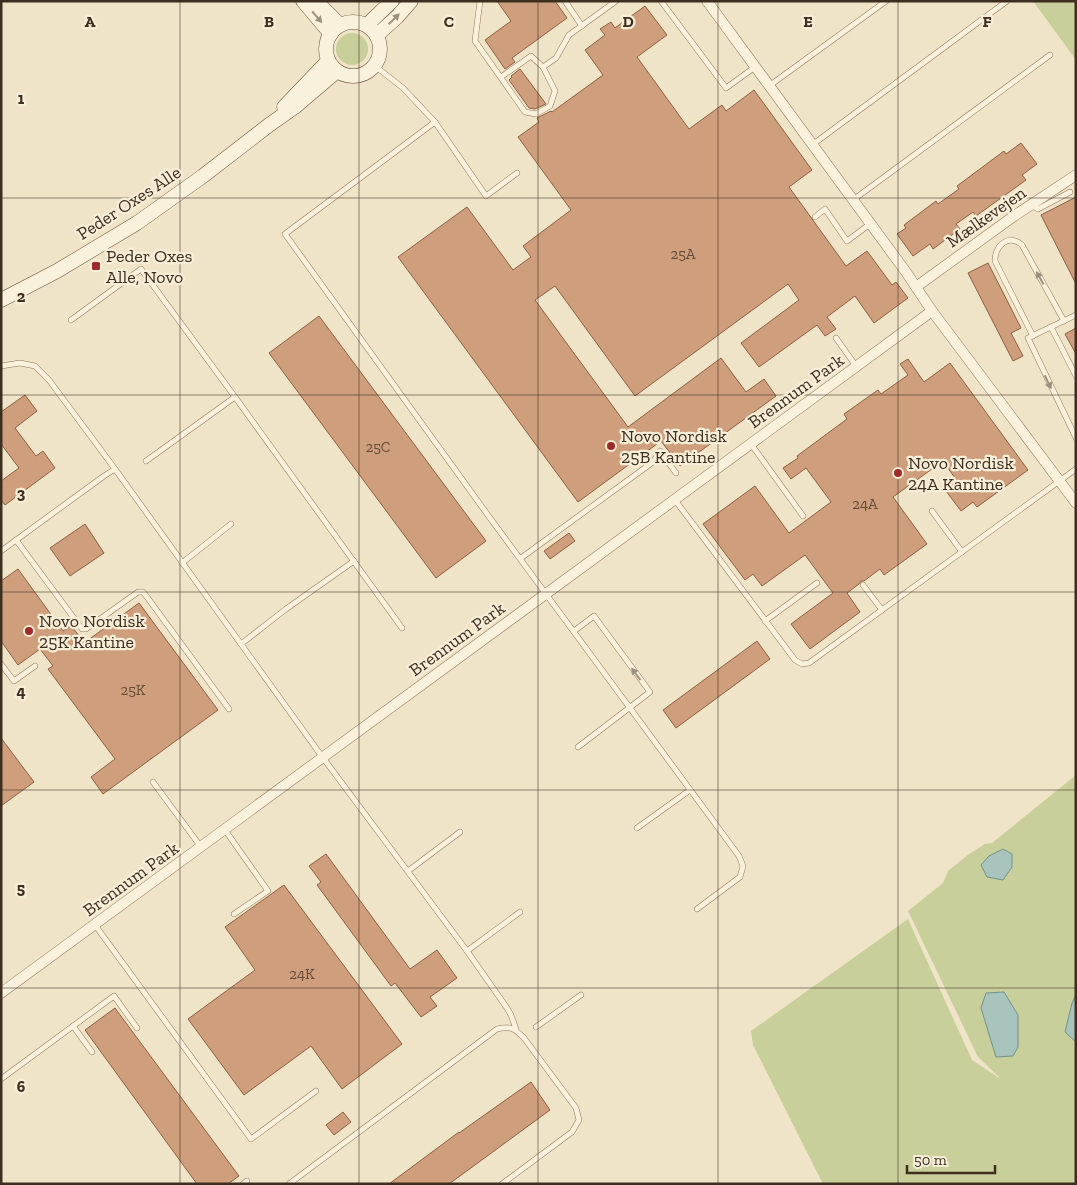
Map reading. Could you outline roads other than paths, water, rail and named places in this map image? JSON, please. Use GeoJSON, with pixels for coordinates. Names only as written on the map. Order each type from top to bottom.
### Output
{"type":"FeatureCollection","features":[{"type":"Feature","properties":{"kind":"street"},"geometry":{"type":"LineString","coordinates":[[303,1],[335,29]]}},
{"type":"Feature","properties":{"kind":"street"},"geometry":{"type":"LineString","coordinates":[[316,1],[335,29]]}},
{"type":"Feature","properties":{"kind":"street"},"geometry":{"type":"LineString","coordinates":[[372,30],[392,1]]}},
{"type":"Feature","properties":{"kind":"street"},"geometry":{"type":"LineString","coordinates":[[372,30],[396,17],[411,1]]}},
{"type":"Feature","properties":{"kind":"street"},"geometry":{"type":"LineString","coordinates":[[708,2],[932,311],[1076,503]]}},
{"type":"Feature","properties":{"kind":"street"},"geometry":{"type":"LineString","coordinates":[[349,22],[358,22],[372,30],[380,42],[379,59],[375,66],[368,72],[353,76],[344,75],[333,66],[326,52],[327,42],[335,29],[349,22]]}},
{"type":"Feature","properties":{"kind":"street","name":"Peder Oxes Alle"},"geometry":{"type":"LineString","coordinates":[[1,300],[57,271],[137,223],[203,176],[269,125],[291,99],[333,66]]}},
{"type":"Feature","properties":{"kind":"street","name":"Mælkevejen"},"geometry":{"type":"LineString","coordinates":[[916,287],[1030,205],[1076,175]]}},
{"type":"Feature","properties":{"kind":"street","name":"Brennum Park"},"geometry":{"type":"LineString","coordinates":[[1,993],[932,311]]}},
{"type":"Feature","properties":{"kind":"lane"},"geometry":{"type":"LineString","coordinates":[[480,1],[475,41],[525,112],[536,114],[550,106],[555,91],[542,67],[531,56],[501,77]]}},
{"type":"Feature","properties":{"kind":"lane"},"geometry":{"type":"LineString","coordinates":[[565,1],[582,26]]}},
{"type":"Feature","properties":{"kind":"lane"},"geometry":{"type":"LineString","coordinates":[[542,67],[556,58],[569,35],[616,1]]}},
{"type":"Feature","properties":{"kind":"lane"},"geometry":{"type":"LineString","coordinates":[[661,1],[726,88],[755,67]]}},
{"type":"Feature","properties":{"kind":"lane"},"geometry":{"type":"LineString","coordinates":[[769,86],[886,1]]}},
{"type":"Feature","properties":{"kind":"lane"},"geometry":{"type":"LineString","coordinates":[[812,145],[1007,1]]}},
{"type":"Feature","properties":{"kind":"lane"},"geometry":{"type":"LineString","coordinates":[[852,200],[1050,54]]}},
{"type":"Feature","properties":{"kind":"lane"},"geometry":{"type":"LineString","coordinates":[[375,66],[403,88],[435,122],[486,196],[517,172]]}},
{"type":"Feature","properties":{"kind":"lane"},"geometry":{"type":"LineString","coordinates":[[435,122],[284,234],[738,856],[743,866],[740,877],[697,909]]}},
{"type":"Feature","properties":{"kind":"lane"},"geometry":{"type":"LineString","coordinates":[[1030,205],[1038,209],[1070,192]]}},
{"type":"Feature","properties":{"kind":"lane"},"geometry":{"type":"LineString","coordinates":[[815,216],[825,209],[847,241],[870,224]]}},
{"type":"Feature","properties":{"kind":"lane"},"geometry":{"type":"LineString","coordinates":[[1064,321],[1022,245],[1014,241],[1004,242],[997,249],[995,261],[1076,438]]}},
{"type":"Feature","properties":{"kind":"lane"},"geometry":{"type":"LineString","coordinates":[[71,320],[141,269],[402,628]]}},
{"type":"Feature","properties":{"kind":"lane"},"geometry":{"type":"LineString","coordinates":[[1030,337],[1076,315]]}},
{"type":"Feature","properties":{"kind":"lane"},"geometry":{"type":"LineString","coordinates":[[1051,327],[1076,376]]}},
{"type":"Feature","properties":{"kind":"lane"},"geometry":{"type":"LineString","coordinates":[[836,338],[856,366]]}},
{"type":"Feature","properties":{"kind":"lane"},"geometry":{"type":"LineString","coordinates":[[1,366],[20,363],[36,366],[49,380],[323,758],[467,951],[507,1008],[516,1029],[576,1108],[579,1120],[572,1132],[502,1184]]}},
{"type":"Feature","properties":{"kind":"lane"},"geometry":{"type":"LineString","coordinates":[[146,461],[234,397]]}},
{"type":"Feature","properties":{"kind":"lane"},"geometry":{"type":"LineString","coordinates":[[751,444],[803,516]]}},
{"type":"Feature","properties":{"kind":"lane"},"geometry":{"type":"LineString","coordinates":[[521,558],[653,462],[660,451],[676,473]]}},
{"type":"Feature","properties":{"kind":"lane"},"geometry":{"type":"LineString","coordinates":[[1,551],[115,469]]}},
{"type":"Feature","properties":{"kind":"lane"},"geometry":{"type":"LineString","coordinates":[[675,500],[795,660],[802,664],[808,663],[1076,469]]}},
{"type":"Feature","properties":{"kind":"lane"},"geometry":{"type":"LineString","coordinates":[[932,511],[962,552]]}},
{"type":"Feature","properties":{"kind":"lane"},"geometry":{"type":"LineString","coordinates":[[182,563],[231,524]]}},
{"type":"Feature","properties":{"kind":"lane"},"geometry":{"type":"LineString","coordinates":[[16,540],[82,629],[86,629],[138,592],[143,592],[229,709]]}},
{"type":"Feature","properties":{"kind":"lane"},"geometry":{"type":"LineString","coordinates":[[241,644],[286,609],[354,561]]}},
{"type":"Feature","properties":{"kind":"lane"},"geometry":{"type":"LineString","coordinates":[[765,621],[817,583]]}},
{"type":"Feature","properties":{"kind":"lane"},"geometry":{"type":"LineString","coordinates":[[863,585],[882,610]]}},
{"type":"Feature","properties":{"kind":"lane"},"geometry":{"type":"LineString","coordinates":[[574,631],[594,616],[650,692],[578,747]]}},
{"type":"Feature","properties":{"kind":"lane"},"geometry":{"type":"LineString","coordinates":[[1,664],[14,681],[35,666]]}},
{"type":"Feature","properties":{"kind":"lane"},"geometry":{"type":"LineString","coordinates":[[153,782],[201,847]]}},
{"type":"Feature","properties":{"kind":"lane"},"geometry":{"type":"LineString","coordinates":[[637,828],[690,790]]}},
{"type":"Feature","properties":{"kind":"lane"},"geometry":{"type":"LineString","coordinates":[[225,830],[268,890],[234,914]]}},
{"type":"Feature","properties":{"kind":"lane"},"geometry":{"type":"LineString","coordinates":[[408,871],[460,832]]}},
{"type":"Feature","properties":{"kind":"lane"},"geometry":{"type":"LineString","coordinates":[[467,951],[520,912]]}},
{"type":"Feature","properties":{"kind":"lane"},"geometry":{"type":"LineString","coordinates":[[95,925],[251,1139],[316,1091]]}},
{"type":"Feature","properties":{"kind":"lane"},"geometry":{"type":"LineString","coordinates":[[536,1027],[580,995]]}},
{"type":"Feature","properties":{"kind":"lane"},"geometry":{"type":"LineString","coordinates":[[1,1079],[114,996],[137,1028]]}},
{"type":"Feature","properties":{"kind":"lane"},"geometry":{"type":"LineString","coordinates":[[73,1026],[92,1052]]}},
{"type":"Feature","properties":{"kind":"lane"},"geometry":{"type":"LineString","coordinates":[[290,1184],[497,1028],[507,1027],[516,1029]]}},
{"type":"Feature","properties":{"kind":"water"},"geometry":{"type":"Polygon","coordinates":[[[1003,849],[1012,854],[1012,867],[1003,880],[987,877],[981,865],[989,856],[1003,849]]]}},
{"type":"Feature","properties":{"kind":"water"},"geometry":{"type":"Polygon","coordinates":[[[1004,992],[1018,1015],[1018,1047],[1013,1056],[996,1057],[981,1008],[986,993],[1004,992]]]}},
{"type":"Feature","properties":{"kind":"water"},"geometry":{"type":"Polygon","coordinates":[[[1076,995],[1076,1042],[1065,1032],[1072,1003],[1076,995]]]}},
{"type":"Feature","properties":{"kind":"place","name":"Peder Oxes Alle, Novo"},"geometry":{"type":"Point","coordinates":[96,266]}},
{"type":"Feature","properties":{"kind":"place","name":"Novo Nordisk 25B Kantine"},"geometry":{"type":"Point","coordinates":[611,446]}},
{"type":"Feature","properties":{"kind":"place","name":"Novo Nordisk 24A Kantine"},"geometry":{"type":"Point","coordinates":[898,473]}},
{"type":"Feature","properties":{"kind":"place","name":"Novo Nordisk 25K Kantine"},"geometry":{"type":"Point","coordinates":[29,631]}}]}
